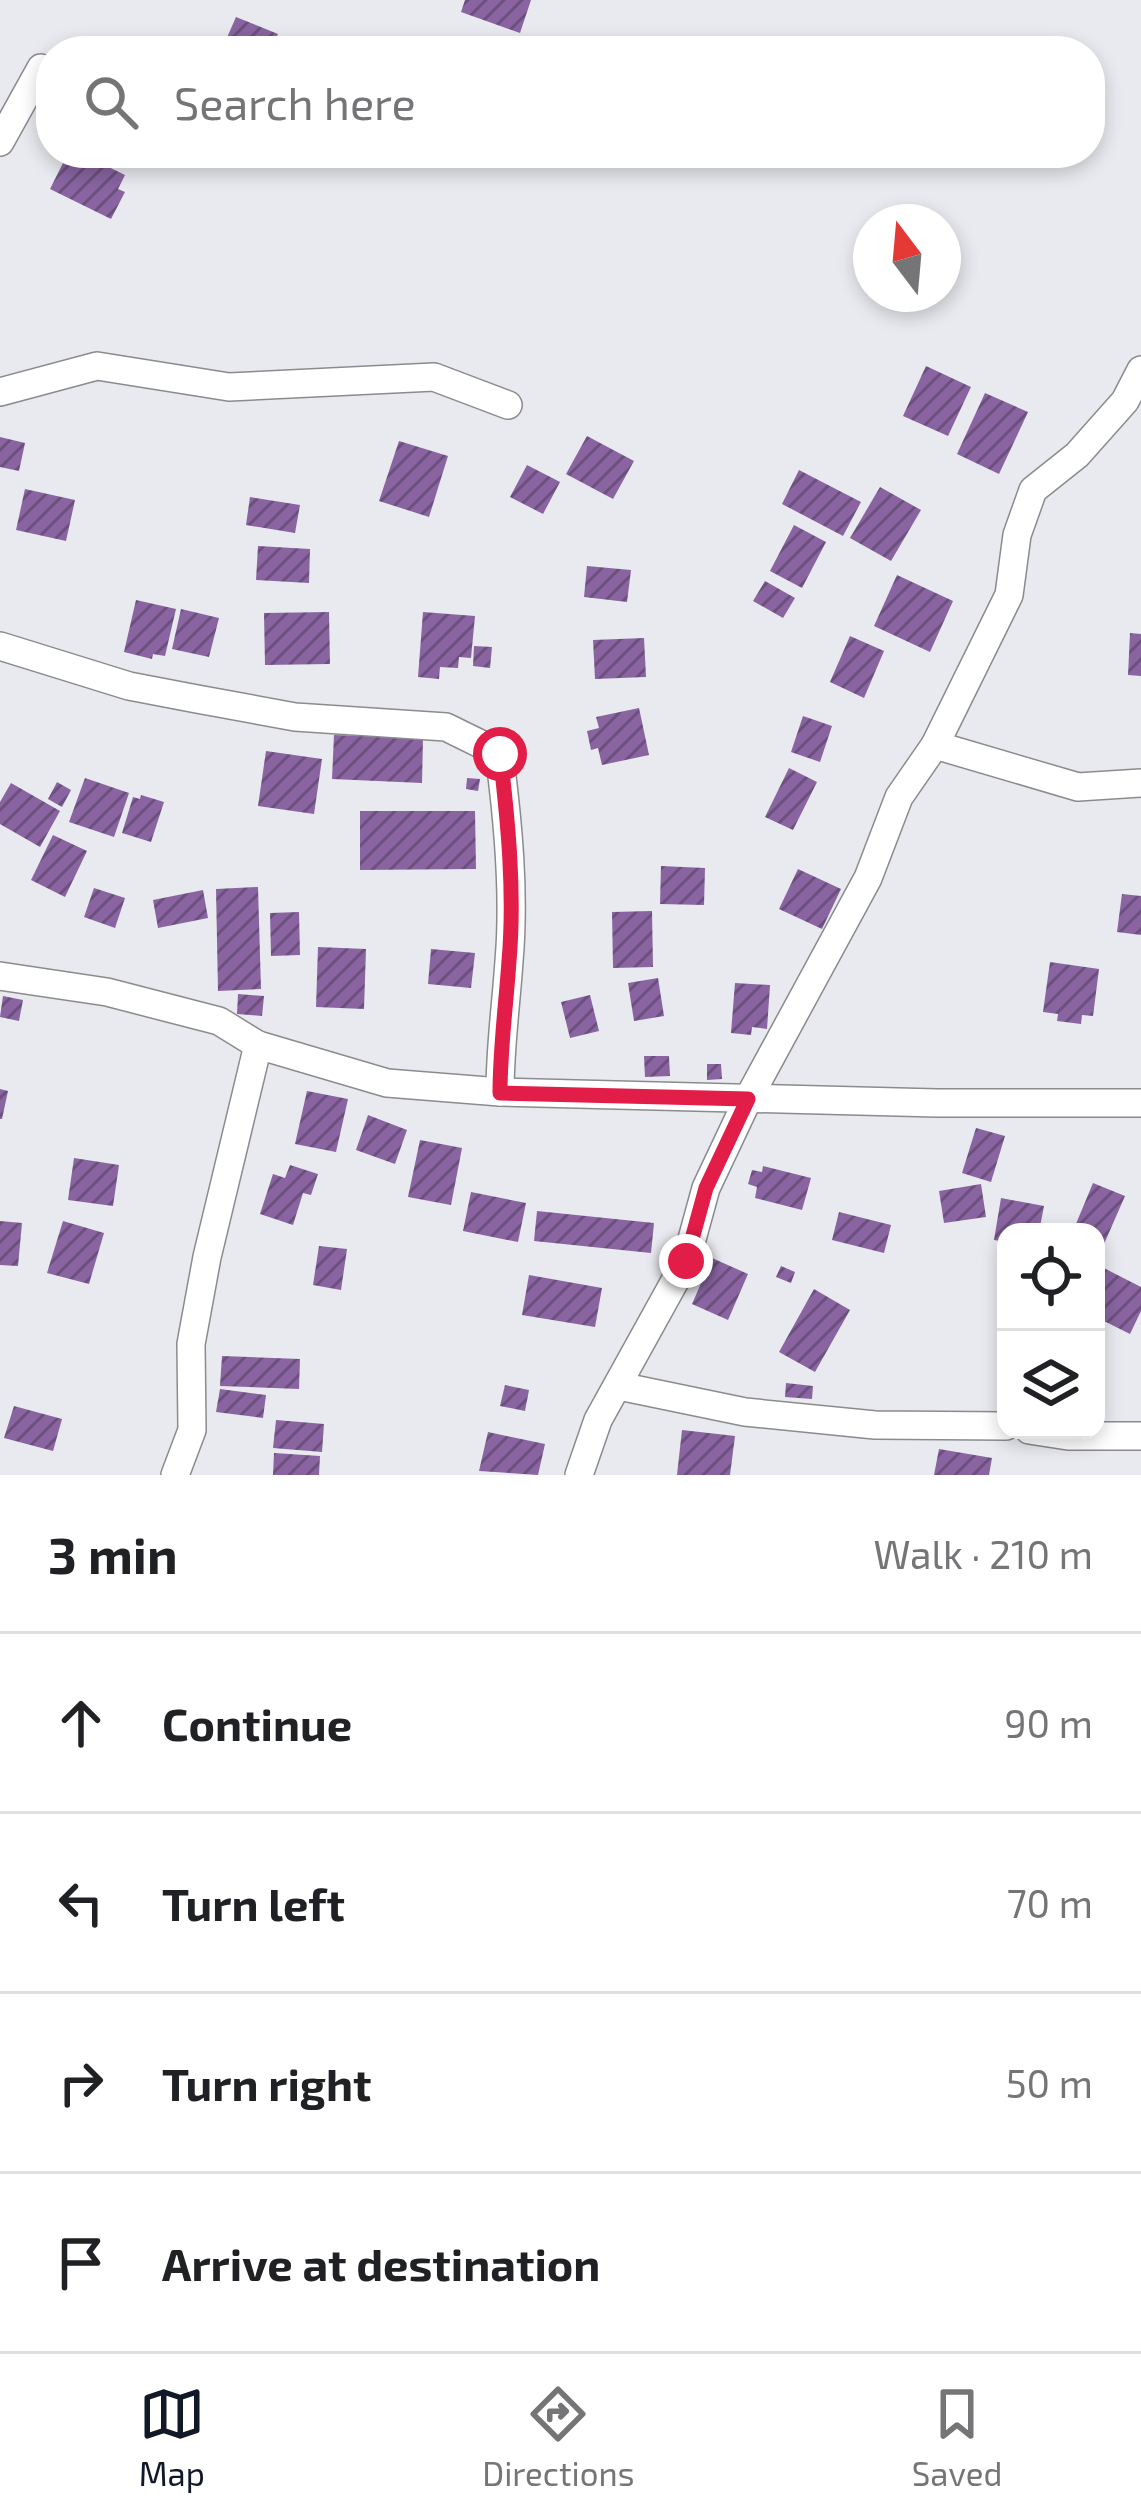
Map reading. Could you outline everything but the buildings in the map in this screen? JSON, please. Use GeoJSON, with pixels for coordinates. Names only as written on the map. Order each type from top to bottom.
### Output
{"type":"FeatureCollection","features":[{"type":"Feature","properties":{"kind":"street"},"geometry":{"type":"LineString","coordinates":[[0,142],[36,77]]}},
{"type":"Feature","properties":{"kind":"street"},"geometry":{"type":"LineString","coordinates":[[0,392],[98,366],[229,387],[434,377],[508,405]]}},
{"type":"Feature","properties":{"kind":"street"},"geometry":{"type":"LineString","coordinates":[[579,1475],[598,1420],[686,1261],[706,1188],[748,1099],[868,878],[899,797],[935,745],[1009,595],[1017,535],[1033,490],[1077,455],[1125,400],[1141,370]]}},
{"type":"Feature","properties":{"kind":"street"},"geometry":{"type":"LineString","coordinates":[[0,646],[130,686],[295,717],[446,727],[500,754],[507,808],[510,958],[500,1036],[500,1093]]}},
{"type":"Feature","properties":{"kind":"street"},"geometry":{"type":"LineString","coordinates":[[935,745],[1078,787],[1141,783]]}},
{"type":"Feature","properties":{"kind":"street"},"geometry":{"type":"LineString","coordinates":[[0,976],[106,992],[219,1021],[258,1045],[387,1083],[500,1093],[1141,1103]]}},
{"type":"Feature","properties":{"kind":"street"},"geometry":{"type":"LineString","coordinates":[[175,1475],[192,1430],[191,1344],[258,1045]]}},
{"type":"Feature","properties":{"kind":"street"},"geometry":{"type":"LineString","coordinates":[[619,1386],[767,1414],[875,1425],[997,1426]]}},
{"type":"Feature","properties":{"kind":"street"},"geometry":{"type":"LineString","coordinates":[[1105,1436],[1141,1436]]}},
{"type":"Feature","properties":{"kind":"route"},"geometry":{"type":"LineString","coordinates":[[500,754],[507,808],[510,958],[500,1036],[500,1093],[748,1099],[706,1188],[686,1261]]}}]}
